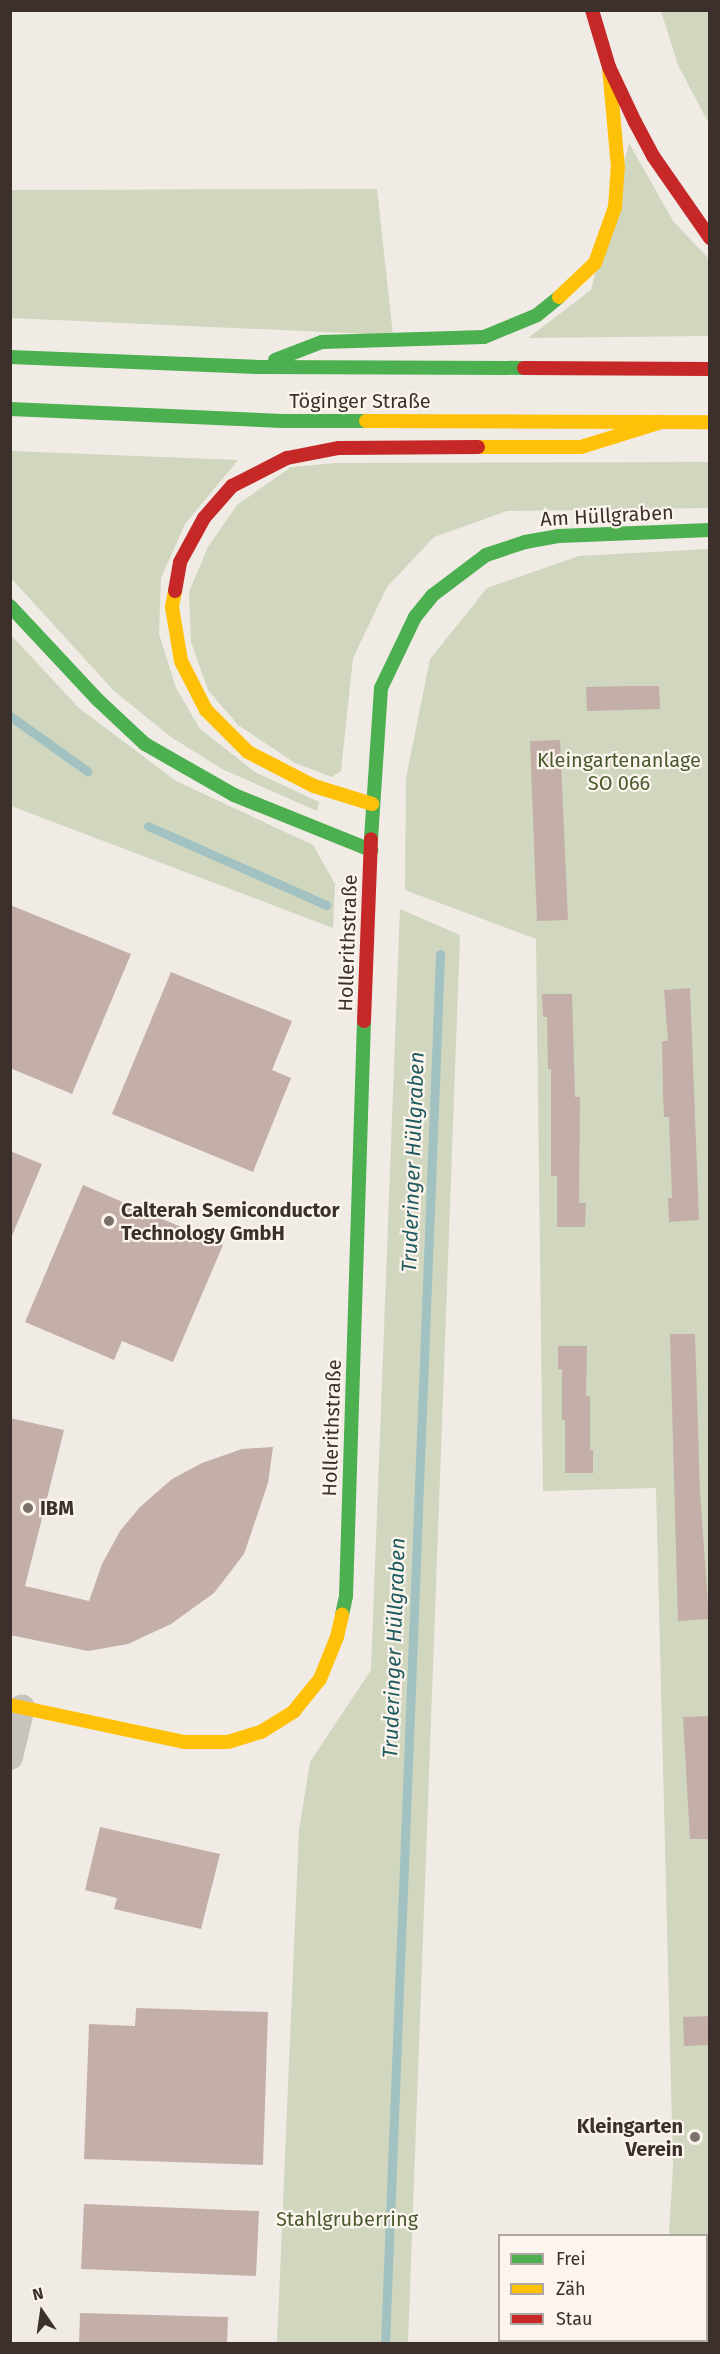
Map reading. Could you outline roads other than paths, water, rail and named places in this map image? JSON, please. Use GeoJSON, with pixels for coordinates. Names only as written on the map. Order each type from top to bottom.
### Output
{"type":"FeatureCollection","features":[{"type":"Feature","properties":{"kind":"main road"},"geometry":{"type":"LineString","coordinates":[[592,10],[609,67],[653,156],[710,238]]}},
{"type":"Feature","properties":{"kind":"main road"},"geometry":{"type":"LineString","coordinates":[[258,367],[322,342],[484,336],[537,315],[574,285],[595,263],[615,207],[618,168],[609,67]]}},
{"type":"Feature","properties":{"kind":"main road","name":"Töginger Straße"},"geometry":{"type":"LineString","coordinates":[[10,357],[258,367],[710,369]]}},
{"type":"Feature","properties":{"kind":"main road","name":"Töginger Straße"},"geometry":{"type":"LineString","coordinates":[[10,409],[283,421],[710,422]]}},
{"type":"Feature","properties":{"kind":"main road"},"geometry":{"type":"LineString","coordinates":[[372,804],[314,786],[248,752],[206,710],[181,662],[172,607],[180,562],[204,518],[232,486],[287,458],[339,448],[581,447],[662,422]]}},
{"type":"Feature","properties":{"kind":"main road","name":"Am Hüllgraben"},"geometry":{"type":"LineString","coordinates":[[371,850],[372,804],[381,688],[415,616],[433,595],[486,555],[525,542],[559,536],[710,530]]}},
{"type":"Feature","properties":{"kind":"main road"},"geometry":{"type":"LineString","coordinates":[[10,606],[99,701],[145,744],[234,795],[371,850]]}},
{"type":"Feature","properties":{"kind":"main road","name":"Hollerithstraße"},"geometry":{"type":"LineString","coordinates":[[16,1706],[184,1742],[228,1742],[261,1732],[294,1710],[320,1679],[338,1637],[346,1596],[371,850]]}},
{"type":"Feature","properties":{"kind":"street"},"geometry":{"type":"LineString","coordinates":[[10,1757],[16,1706]]}},
{"type":"Feature","properties":{"kind":"waterway","name":"Truderinger Hüllgraben"},"geometry":{"type":"LineString","coordinates":[[10,716],[87,771]]}},
{"type":"Feature","properties":{"kind":"waterway","name":"Truderinger Hüllgraben"},"geometry":{"type":"LineString","coordinates":[[148,826],[326,905]]}},
{"type":"Feature","properties":{"kind":"waterway","name":"Truderinger Hüllgraben"},"geometry":{"type":"LineString","coordinates":[[385,2344],[440,954]]}},
{"type":"Feature","properties":{"kind":"place","name":"Calterah Semiconductor Technology GmbH"},"geometry":{"type":"Point","coordinates":[109,1221]}},
{"type":"Feature","properties":{"kind":"place","name":"IBM"},"geometry":{"type":"Point","coordinates":[28,1508]}},
{"type":"Feature","properties":{"kind":"place","name":"Kleingarten Verein"},"geometry":{"type":"Point","coordinates":[695,2137]}},
{"type":"Feature","properties":{"kind":"park label","name":"Kleingartenanlage SO 066"},"geometry":{"type":"Point","coordinates":[619,772]}},
{"type":"Feature","properties":{"kind":"park label","name":"Stahlgruberring"},"geometry":{"type":"Point","coordinates":[347,2219]}}]}
